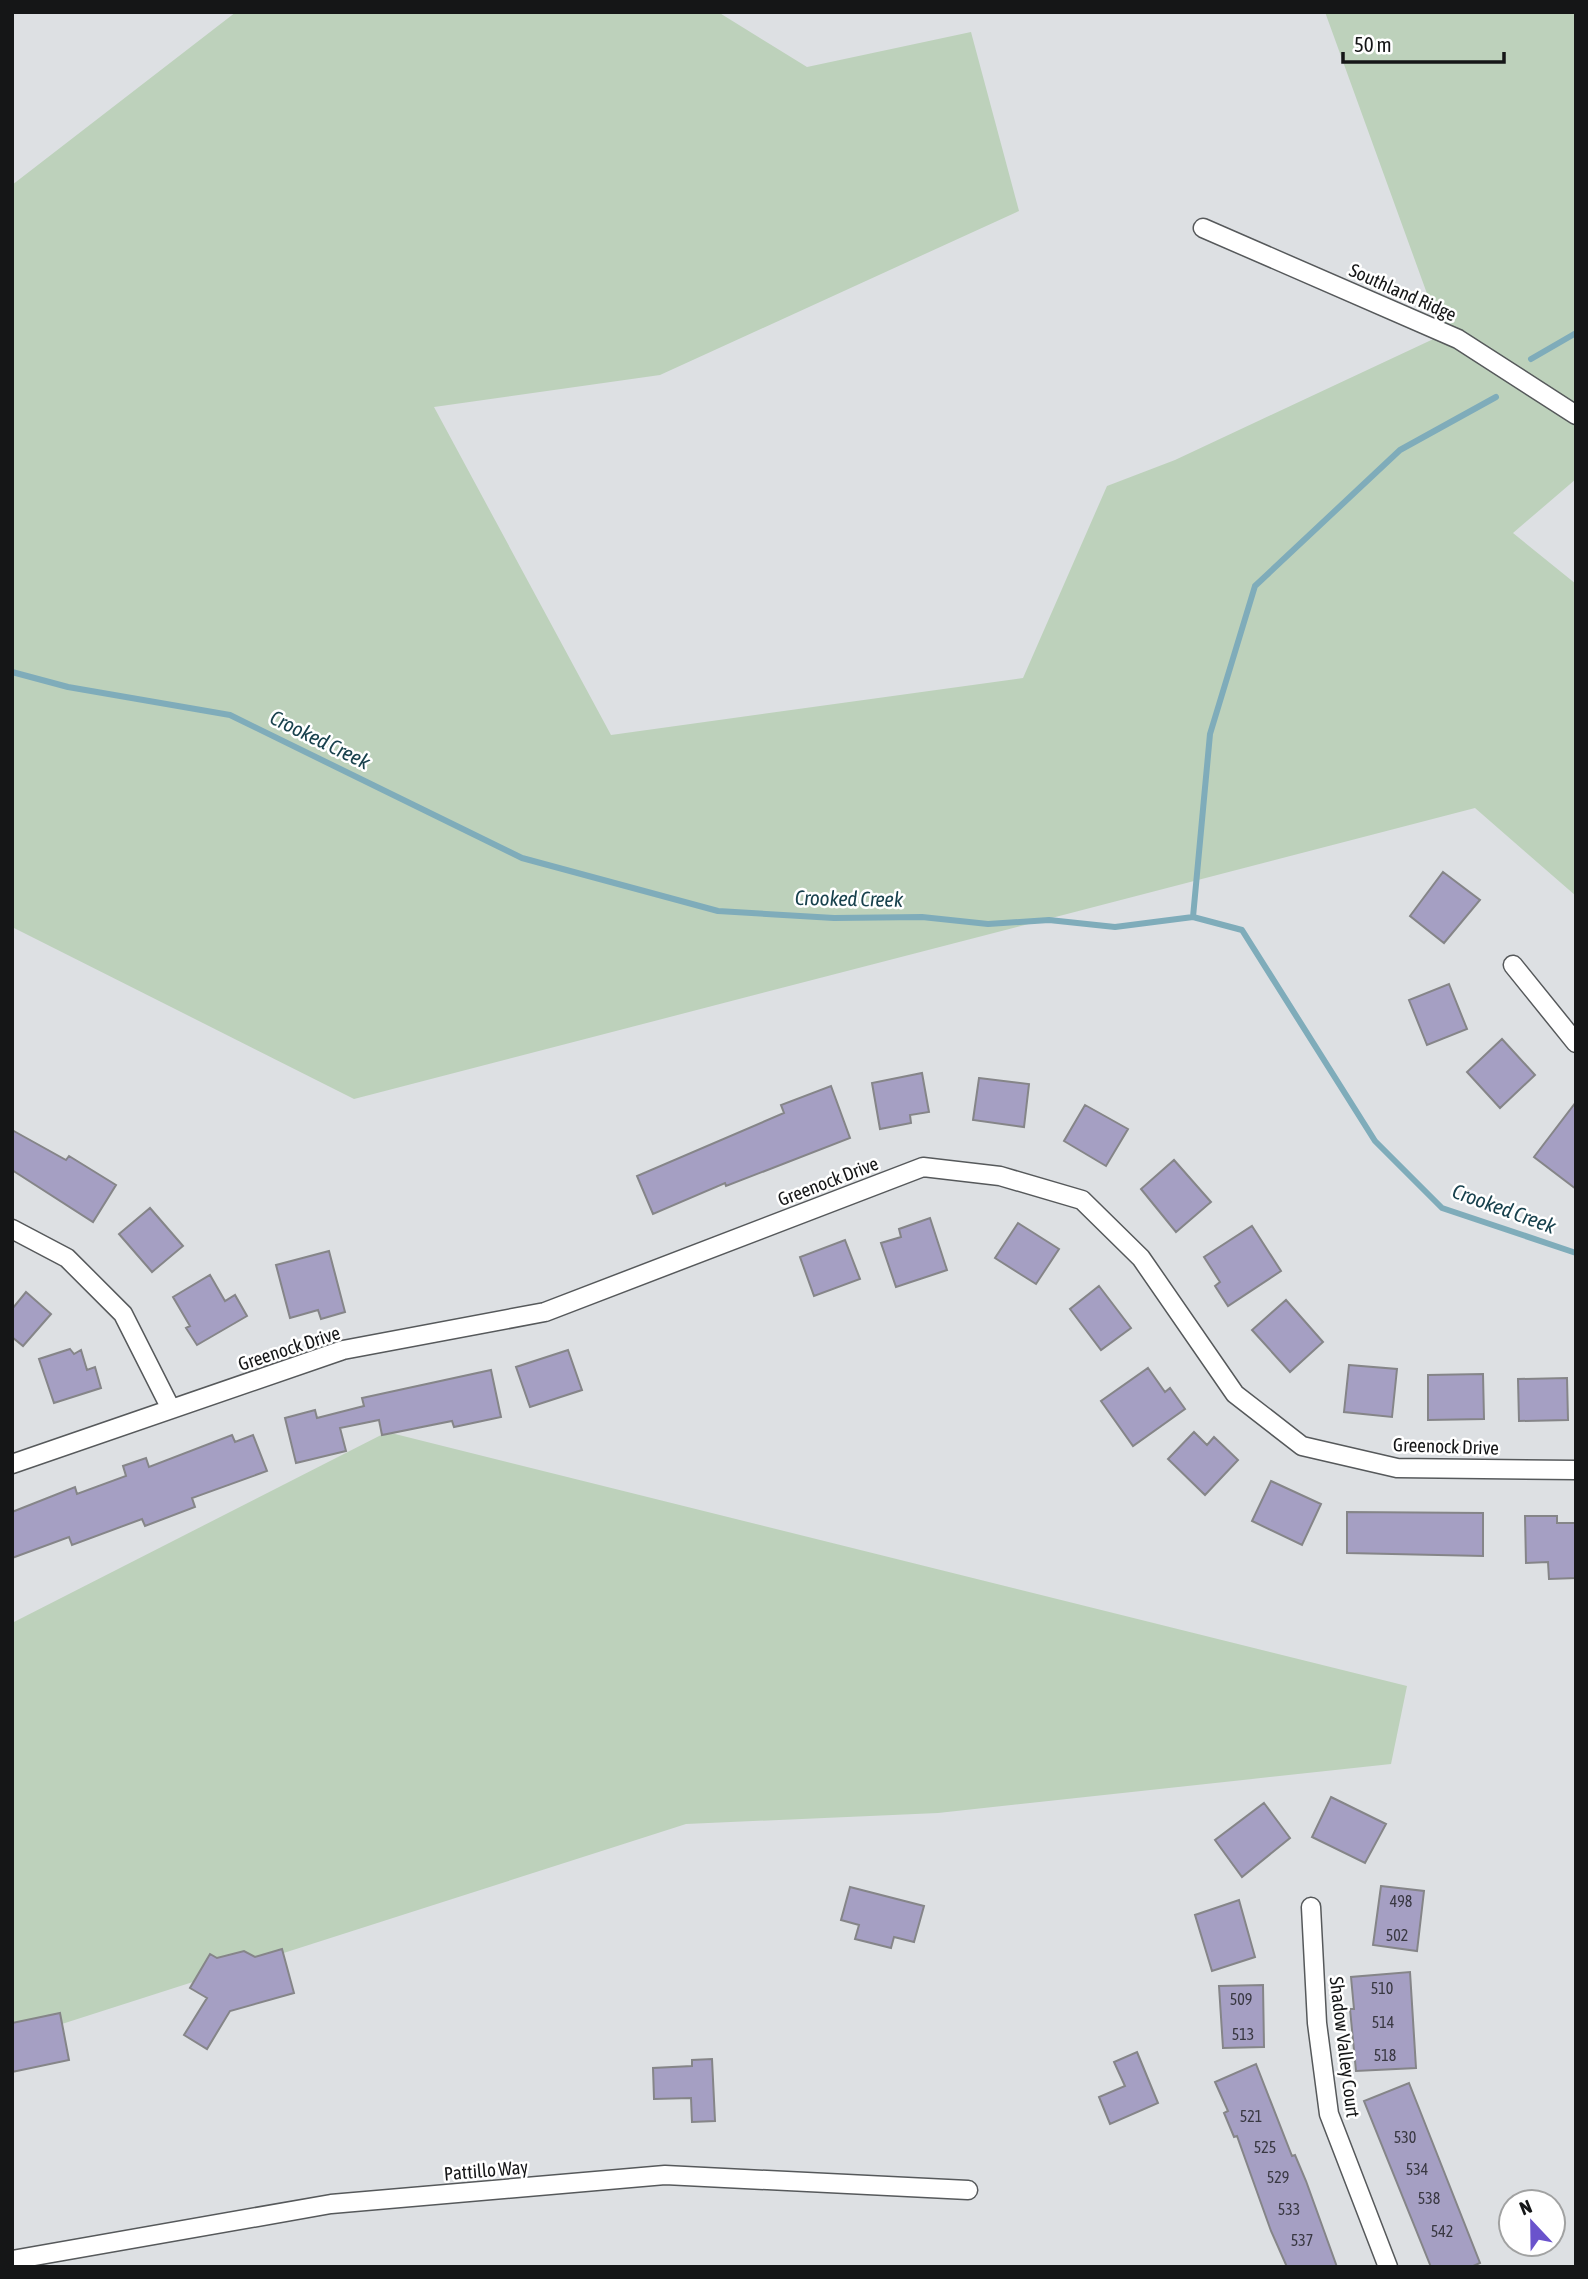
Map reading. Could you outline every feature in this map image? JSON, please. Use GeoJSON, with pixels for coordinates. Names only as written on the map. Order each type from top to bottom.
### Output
{"type":"FeatureCollection","features":[{"type":"Feature","properties":{"kind":"street","name":"Southland Ridge"},"geometry":{"type":"LineString","coordinates":[[1203,228],[1458,339],[1576,415]]}},
{"type":"Feature","properties":{"kind":"street"},"geometry":{"type":"LineString","coordinates":[[1513,965],[1576,1043]]}},
{"type":"Feature","properties":{"kind":"street","name":"Greenock Drive"},"geometry":{"type":"LineString","coordinates":[[12,1464],[343,1350],[545,1312],[923,1167],[1000,1176],[1082,1200],[1141,1258],[1235,1394],[1302,1446],[1397,1468],[1576,1470]]}},
{"type":"Feature","properties":{"kind":"street"},"geometry":{"type":"LineString","coordinates":[[12,1229],[67,1258],[123,1314],[171,1409]]}},
{"type":"Feature","properties":{"kind":"street","name":"Shadow Valley Court"},"geometry":{"type":"LineString","coordinates":[[1311,1907],[1317,2023],[1329,2114],[1388,2267]]}},
{"type":"Feature","properties":{"kind":"street","name":"Pattillo Way"},"geometry":{"type":"LineString","coordinates":[[12,2260],[331,2204],[665,2175],[968,2190]]}},
{"type":"Feature","properties":{"kind":"green space"},"geometry":{"type":"Polygon","coordinates":[[[236,12],[718,12],[807,67],[971,32],[1019,211],[660,375],[434,407],[611,735],[1023,678],[1107,486],[1175,460],[1442,335],[1325,12],[1576,12],[1576,479],[1513,533],[1576,584],[1576,896],[1475,808],[354,1099],[12,927],[12,185],[236,12]]]}},
{"type":"Feature","properties":{"kind":"green space"},"geometry":{"type":"Polygon","coordinates":[[[387,1432],[1407,1686],[1391,1764],[938,1813],[686,1824],[12,2040],[12,1623],[387,1432]]]}},
{"type":"Feature","properties":{"kind":"building"},"geometry":{"type":"Polygon","coordinates":[[[1443,872],[1480,900],[1444,943],[1410,916],[1443,872]]]}},
{"type":"Feature","properties":{"kind":"building"},"geometry":{"type":"Polygon","coordinates":[[[1449,984],[1467,1029],[1427,1045],[1409,1000],[1449,984]]]}},
{"type":"Feature","properties":{"kind":"building"},"geometry":{"type":"Polygon","coordinates":[[[1502,1039],[1535,1075],[1500,1108],[1467,1072],[1502,1039]]]}},
{"type":"Feature","properties":{"kind":"building"},"geometry":{"type":"Polygon","coordinates":[[[922,1073],[929,1112],[910,1115],[911,1123],[880,1129],[872,1083],[922,1073]]]}},
{"type":"Feature","properties":{"kind":"building"},"geometry":{"type":"Polygon","coordinates":[[[979,1078],[1029,1084],[1024,1127],[973,1120],[979,1078]]]}},
{"type":"Feature","properties":{"kind":"building"},"geometry":{"type":"Polygon","coordinates":[[[831,1086],[850,1138],[726,1186],[725,1183],[653,1214],[637,1176],[784,1113],[781,1105],[831,1086]]]}},
{"type":"Feature","properties":{"kind":"building"},"geometry":{"type":"Polygon","coordinates":[[[1576,1102],[1576,1189],[1534,1157],[1576,1102]]]}},
{"type":"Feature","properties":{"kind":"building"},"geometry":{"type":"Polygon","coordinates":[[[1085,1105],[1128,1129],[1106,1166],[1064,1141],[1085,1105]]]}},
{"type":"Feature","properties":{"kind":"building"},"geometry":{"type":"Polygon","coordinates":[[[12,1130],[66,1160],[69,1156],[116,1185],[93,1222],[12,1170],[12,1130]]]}},
{"type":"Feature","properties":{"kind":"building"},"geometry":{"type":"Polygon","coordinates":[[[1174,1160],[1211,1202],[1176,1232],[1141,1189],[1174,1160]]]}},
{"type":"Feature","properties":{"kind":"building"},"geometry":{"type":"Polygon","coordinates":[[[150,1208],[183,1246],[152,1272],[119,1234],[150,1208]]]}},
{"type":"Feature","properties":{"kind":"building"},"geometry":{"type":"Polygon","coordinates":[[[930,1218],[947,1270],[896,1287],[881,1243],[901,1237],[899,1229],[930,1218]]]}},
{"type":"Feature","properties":{"kind":"building"},"geometry":{"type":"Polygon","coordinates":[[[1018,1223],[1059,1249],[1036,1284],[995,1258],[1018,1223]]]}},
{"type":"Feature","properties":{"kind":"building"},"geometry":{"type":"Polygon","coordinates":[[[1252,1226],[1281,1271],[1228,1306],[1215,1286],[1220,1282],[1204,1257],[1252,1226]]]}},
{"type":"Feature","properties":{"kind":"building"},"geometry":{"type":"Polygon","coordinates":[[[845,1240],[860,1279],[814,1296],[800,1257],[845,1240]]]}},
{"type":"Feature","properties":{"kind":"building"},"geometry":{"type":"Polygon","coordinates":[[[329,1251],[345,1312],[321,1319],[318,1310],[290,1318],[276,1265],[329,1251]]]}},
{"type":"Feature","properties":{"kind":"building"},"geometry":{"type":"Polygon","coordinates":[[[210,1275],[225,1301],[235,1295],[247,1316],[197,1345],[186,1328],[190,1326],[173,1297],[210,1275]]]}},
{"type":"Feature","properties":{"kind":"building"},"geometry":{"type":"Polygon","coordinates":[[[1099,1286],[1131,1328],[1101,1350],[1070,1309],[1099,1286]]]}},
{"type":"Feature","properties":{"kind":"building"},"geometry":{"type":"Polygon","coordinates":[[[26,1292],[51,1314],[23,1346],[12,1337],[12,1309],[26,1292]]]}},
{"type":"Feature","properties":{"kind":"building"},"geometry":{"type":"Polygon","coordinates":[[[1286,1300],[1323,1342],[1290,1372],[1252,1330],[1286,1300]]]}},
{"type":"Feature","properties":{"kind":"building"},"geometry":{"type":"Polygon","coordinates":[[[70,1349],[74,1354],[81,1350],[87,1370],[95,1367],[101,1388],[54,1403],[39,1359],[70,1349]]]}},
{"type":"Feature","properties":{"kind":"building"},"geometry":{"type":"Polygon","coordinates":[[[568,1350],[582,1390],[530,1407],[516,1367],[568,1350]]]}},
{"type":"Feature","properties":{"kind":"building"},"geometry":{"type":"Polygon","coordinates":[[[1349,1365],[1397,1369],[1392,1417],[1344,1412],[1349,1365]]]}},
{"type":"Feature","properties":{"kind":"building"},"geometry":{"type":"Polygon","coordinates":[[[1148,1368],[1165,1392],[1170,1388],[1185,1409],[1133,1446],[1101,1401],[1148,1368]]]}},
{"type":"Feature","properties":{"kind":"building"},"geometry":{"type":"Polygon","coordinates":[[[491,1370],[501,1417],[454,1427],[452,1421],[382,1435],[379,1420],[340,1428],[346,1451],[296,1463],[285,1418],[315,1410],[317,1418],[364,1406],[362,1398],[491,1370]]]}},
{"type":"Feature","properties":{"kind":"building"},"geometry":{"type":"Polygon","coordinates":[[[1483,1374],[1484,1419],[1428,1420],[1428,1375],[1483,1374]]]}},
{"type":"Feature","properties":{"kind":"building"},"geometry":{"type":"Polygon","coordinates":[[[1567,1378],[1568,1420],[1519,1421],[1518,1379],[1567,1378]]]}},
{"type":"Feature","properties":{"kind":"building"},"geometry":{"type":"Polygon","coordinates":[[[1194,1432],[1207,1445],[1214,1437],[1238,1460],[1205,1495],[1168,1459],[1194,1432]]]}},
{"type":"Feature","properties":{"kind":"building"},"geometry":{"type":"Polygon","coordinates":[[[232,1435],[235,1442],[253,1435],[267,1471],[192,1498],[195,1507],[145,1526],[142,1519],[72,1545],[69,1537],[12,1558],[12,1512],[75,1487],[77,1494],[126,1476],[123,1466],[146,1458],[149,1467],[232,1435]]]}},
{"type":"Feature","properties":{"kind":"building"},"geometry":{"type":"Polygon","coordinates":[[[1271,1481],[1321,1504],[1302,1545],[1252,1521],[1271,1481]]]}},
{"type":"Feature","properties":{"kind":"building"},"geometry":{"type":"Polygon","coordinates":[[[1347,1512],[1483,1513],[1483,1556],[1347,1553],[1347,1512]]]}},
{"type":"Feature","properties":{"kind":"building"},"geometry":{"type":"Polygon","coordinates":[[[1525,1516],[1557,1516],[1557,1523],[1575,1523],[1576,1578],[1549,1579],[1548,1562],[1526,1563],[1525,1516]]]}},
{"type":"Feature","properties":{"kind":"building"},"geometry":{"type":"Polygon","coordinates":[[[1331,1797],[1386,1824],[1365,1863],[1312,1837],[1331,1797]]]}},
{"type":"Feature","properties":{"kind":"building"},"geometry":{"type":"Polygon","coordinates":[[[1264,1803],[1290,1838],[1242,1877],[1215,1840],[1264,1803]]]}},
{"type":"Feature","properties":{"kind":"building"},"geometry":{"type":"Polygon","coordinates":[[[1381,1886],[1424,1891],[1417,1951],[1373,1945],[1381,1886]]]}},
{"type":"Feature","properties":{"kind":"building"},"geometry":{"type":"Polygon","coordinates":[[[850,1887],[924,1906],[914,1942],[894,1937],[891,1948],[855,1939],[859,1925],[841,1920],[850,1887]]]}},
{"type":"Feature","properties":{"kind":"building"},"geometry":{"type":"Polygon","coordinates":[[[1239,1900],[1255,1957],[1212,1971],[1195,1915],[1239,1900]]]}},
{"type":"Feature","properties":{"kind":"building"},"geometry":{"type":"Polygon","coordinates":[[[282,1949],[294,1993],[230,2011],[207,2049],[184,2035],[207,1998],[190,1988],[210,1954],[217,1958],[244,1951],[255,1957],[282,1949]]]}},
{"type":"Feature","properties":{"kind":"building"},"geometry":{"type":"Polygon","coordinates":[[[1410,1972],[1416,2068],[1356,2071],[1350,2009],[1354,2009],[1351,1977],[1410,1972]]]}},
{"type":"Feature","properties":{"kind":"building"},"geometry":{"type":"Polygon","coordinates":[[[1263,1985],[1264,2047],[1223,2048],[1219,1986],[1263,1985]]]}},
{"type":"Feature","properties":{"kind":"building"},"geometry":{"type":"Polygon","coordinates":[[[60,2013],[69,2060],[12,2072],[12,2023],[60,2013]]]}},
{"type":"Feature","properties":{"kind":"building"},"geometry":{"type":"Polygon","coordinates":[[[1137,2052],[1158,2103],[1110,2124],[1099,2097],[1125,2086],[1114,2062],[1137,2052]]]}},
{"type":"Feature","properties":{"kind":"building"},"geometry":{"type":"Polygon","coordinates":[[[712,2059],[715,2121],[692,2122],[691,2098],[654,2099],[653,2068],[692,2066],[692,2060],[712,2059]]]}},
{"type":"Feature","properties":{"kind":"building"},"geometry":{"type":"Polygon","coordinates":[[[1256,2064],[1292,2156],[1295,2155],[1306,2181],[1337,2267],[1287,2267],[1271,2231],[1237,2136],[1234,2137],[1224,2113],[1228,2111],[1215,2082],[1256,2064]]]}},
{"type":"Feature","properties":{"kind":"building"},"geometry":{"type":"Polygon","coordinates":[[[1409,2083],[1480,2263],[1471,2267],[1431,2267],[1364,2101],[1409,2083]]]}},
{"type":"Feature","properties":{"kind":"waterway"},"geometry":{"type":"LineString","coordinates":[[1531,359],[1576,333]]}},
{"type":"Feature","properties":{"kind":"waterway"},"geometry":{"type":"LineString","coordinates":[[1193,917],[1210,734],[1255,586],[1400,450],[1496,397]]}},
{"type":"Feature","properties":{"kind":"waterway","name":"Crooked Creek"},"geometry":{"type":"LineString","coordinates":[[12,672],[68,687],[230,715],[522,858],[718,911],[834,918],[922,917],[988,924],[1049,920],[1115,927],[1193,917],[1242,930],[1375,1141],[1442,1208],[1576,1253]]}}]}
